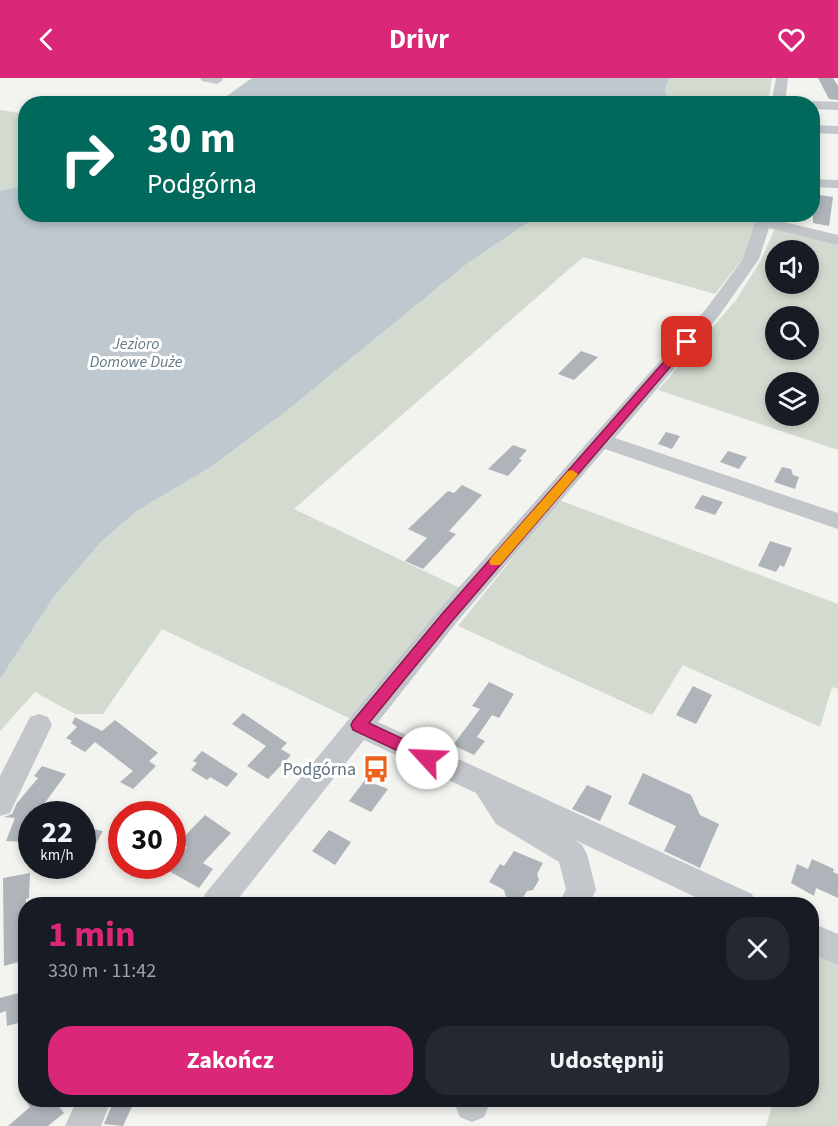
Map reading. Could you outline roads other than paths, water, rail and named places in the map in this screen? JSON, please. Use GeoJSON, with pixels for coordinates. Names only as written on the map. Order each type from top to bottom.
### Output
{"type":"FeatureCollection","features":[{"type":"Feature","properties":{"kind":"street"},"geometry":{"type":"LineString","coordinates":[[779,96],[782,78]]}},
{"type":"Feature","properties":{"kind":"street"},"geometry":{"type":"LineString","coordinates":[[820,105],[838,106]]}},
{"type":"Feature","properties":{"kind":"street"},"geometry":{"type":"LineString","coordinates":[[820,129],[838,130]]}},
{"type":"Feature","properties":{"kind":"street"},"geometry":{"type":"LineString","coordinates":[[820,183],[838,184]]}},
{"type":"Feature","properties":{"kind":"street"},"geometry":{"type":"LineString","coordinates":[[222,897],[447,617],[712,313],[751,260],[764,222]]}},
{"type":"Feature","properties":{"kind":"street"},"geometry":{"type":"LineString","coordinates":[[778,222],[838,240]]}},
{"type":"Feature","properties":{"kind":"street"},"geometry":{"type":"LineString","coordinates":[[602,440],[838,521]]}},
{"type":"Feature","properties":{"kind":"street"},"geometry":{"type":"LineString","coordinates":[[0,804],[39,725]]}},
{"type":"Feature","properties":{"kind":"street"},"geometry":{"type":"LineString","coordinates":[[358,725],[726,897]]}},
{"type":"Feature","properties":{"kind":"street"},"geometry":{"type":"LineString","coordinates":[[486,785],[506,815],[572,854],[581,890],[578,897]]}},
{"type":"Feature","properties":{"kind":"street"},"geometry":{"type":"LineString","coordinates":[[819,941],[838,950]]}},
{"type":"Feature","properties":{"kind":"street"},"geometry":{"type":"LineString","coordinates":[[83,1126],[91,1107]]}},
{"type":"Feature","properties":{"kind":"water"},"geometry":{"type":"Polygon","coordinates":[[[252,78],[669,78],[665,91],[668,96],[227,96],[252,78]]]}},
{"type":"Feature","properties":{"kind":"water","name":"Jezioro Domowe Duże"},"geometry":{"type":"Polygon","coordinates":[[[18,187],[18,222],[529,222],[468,263],[284,413],[209,468],[137,511],[101,542],[55,595],[0,679],[0,191],[18,187]]]}},
{"type":"Feature","properties":{"kind":"place","name":"Podgórna"},"geometry":{"type":"Point","coordinates":[376,769]}}]}
